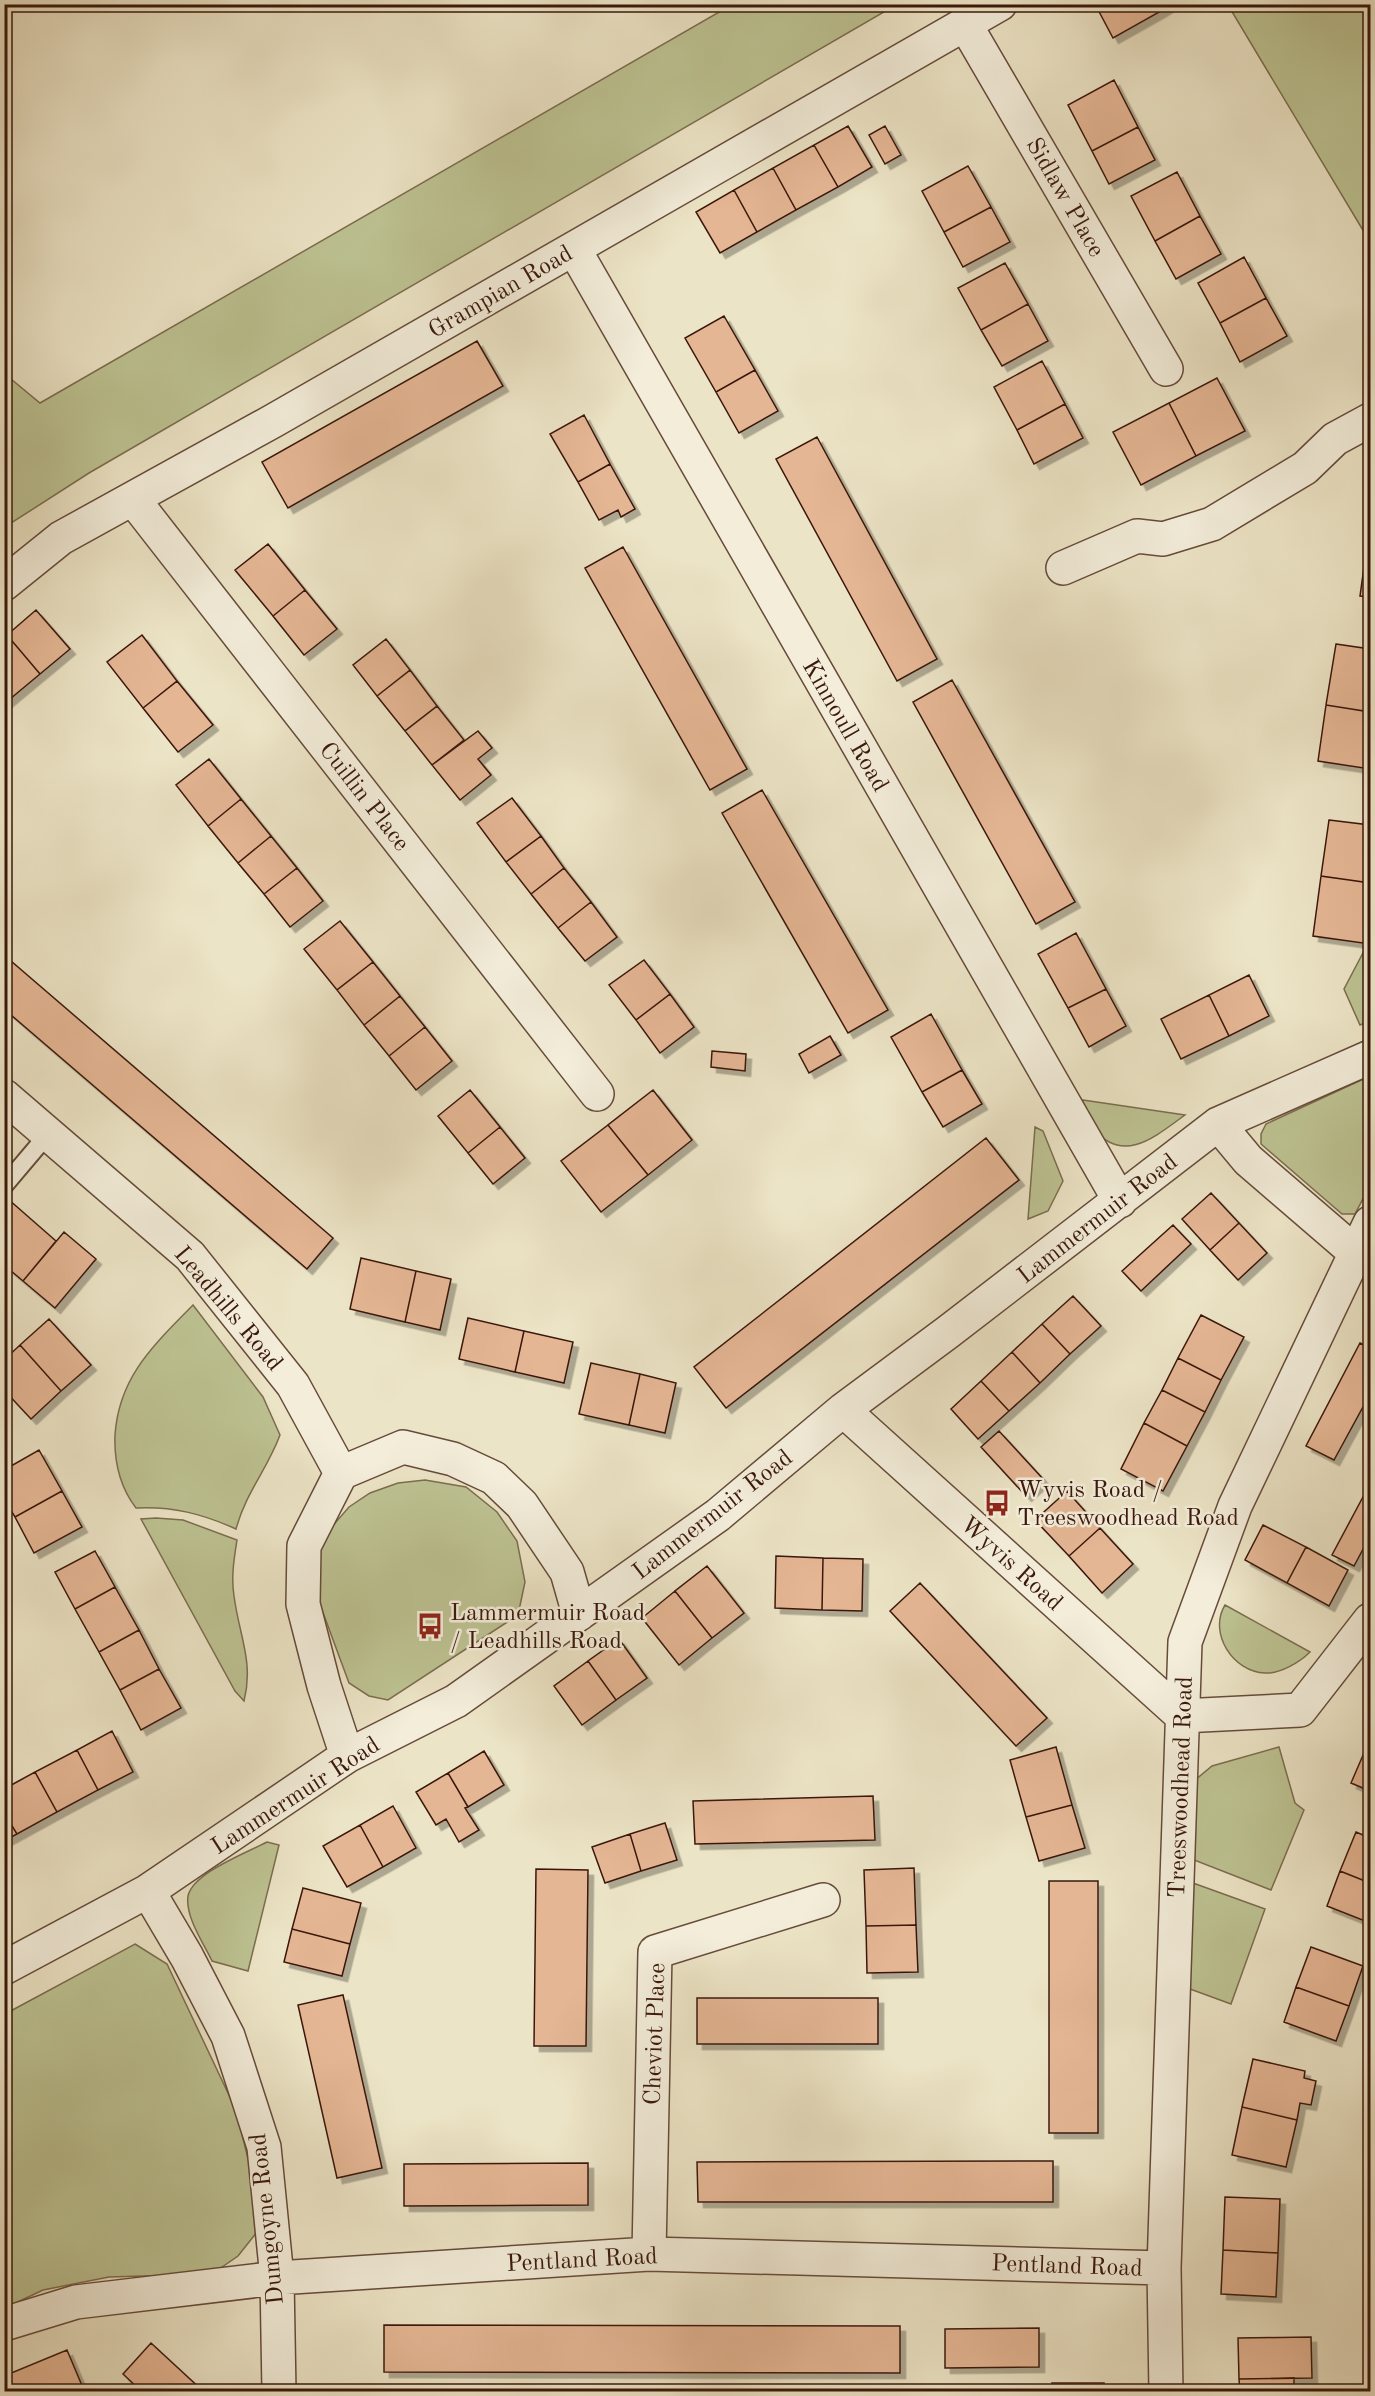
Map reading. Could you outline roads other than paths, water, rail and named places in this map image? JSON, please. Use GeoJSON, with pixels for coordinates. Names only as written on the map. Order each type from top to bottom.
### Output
{"type":"FeatureCollection","features":[{"type":"Feature","properties":{"kind":"street","name":"Grampian Road"},"geometry":{"type":"LineString","coordinates":[[4,584],[61,538],[574,249],[1000,4]]}},
{"type":"Feature","properties":{"kind":"street","name":"Sidlaw Place"},"geometry":{"type":"LineString","coordinates":[[965,24],[1166,369]]}},
{"type":"Feature","properties":{"kind":"street","name":"Kinnoull Road"},"geometry":{"type":"LineString","coordinates":[[574,249],[1120,1201]]}},
{"type":"Feature","properties":{"kind":"street"},"geometry":{"type":"LineString","coordinates":[[1063,568],[1137,536],[1163,539],[1212,524],[1305,468],[1335,439],[1371,420]]}},
{"type":"Feature","properties":{"kind":"street","name":"Cuillin Place"},"geometry":{"type":"LineString","coordinates":[[133,499],[597,1094]]}},
{"type":"Feature","properties":{"kind":"street","name":"Lammermuir Road"},"geometry":{"type":"LineString","coordinates":[[4,1968],[148,1891],[347,1756],[456,1701],[718,1515],[843,1410],[1218,1124],[1371,1056]]}},
{"type":"Feature","properties":{"kind":"street","name":"Leadhills Road"},"geometry":{"type":"LineString","coordinates":[[4,1096],[190,1256],[293,1385],[341,1473]]}},
{"type":"Feature","properties":{"kind":"street"},"geometry":{"type":"LineString","coordinates":[[1218,1124],[1248,1161],[1356,1254]]}},
{"type":"Feature","properties":{"kind":"street","name":"Treeswoodhead Road"},"geometry":{"type":"LineString","coordinates":[[1166,2391],[1164,2268],[1185,1642],[1235,1506],[1371,1222]]}},
{"type":"Feature","properties":{"kind":"street","name":"Wyvis Road"},"geometry":{"type":"LineString","coordinates":[[843,1410],[1182,1716]]}},
{"type":"Feature","properties":{"kind":"street"},"geometry":{"type":"LineString","coordinates":[[347,1756],[324,1686],[303,1604],[304,1546],[341,1473],[403,1447],[453,1460],[494,1478],[522,1505],[567,1572],[579,1614]]}},
{"type":"Feature","properties":{"kind":"street"},"geometry":{"type":"LineString","coordinates":[[1182,1716],[1300,1710],[1371,1620]]}},
{"type":"Feature","properties":{"kind":"street","name":"Dumgoyne Road"},"geometry":{"type":"LineString","coordinates":[[148,1891],[187,1957],[228,2036],[264,2147],[277,2278],[279,2391]]}},
{"type":"Feature","properties":{"kind":"street","name":"Cheviot Place"},"geometry":{"type":"LineString","coordinates":[[649,2254],[655,1952],[823,1900]]}},
{"type":"Feature","properties":{"kind":"street","name":"Pentland Road"},"geometry":{"type":"LineString","coordinates":[[4,2324],[76,2302],[277,2278],[649,2254],[1164,2268]]}},
{"type":"Feature","properties":{"kind":"lane"},"geometry":{"type":"LineString","coordinates":[[4,1186],[48,1134]]}},
{"type":"Feature","properties":{"kind":"place","name":"Wyvis Road / Treeswoodhead Road"},"geometry":{"type":"Point","coordinates":[997,1503]}},
{"type":"Feature","properties":{"kind":"place","name":"Lammermuir Road / Leadhills Road"},"geometry":{"type":"Point","coordinates":[430,1626]}}]}
